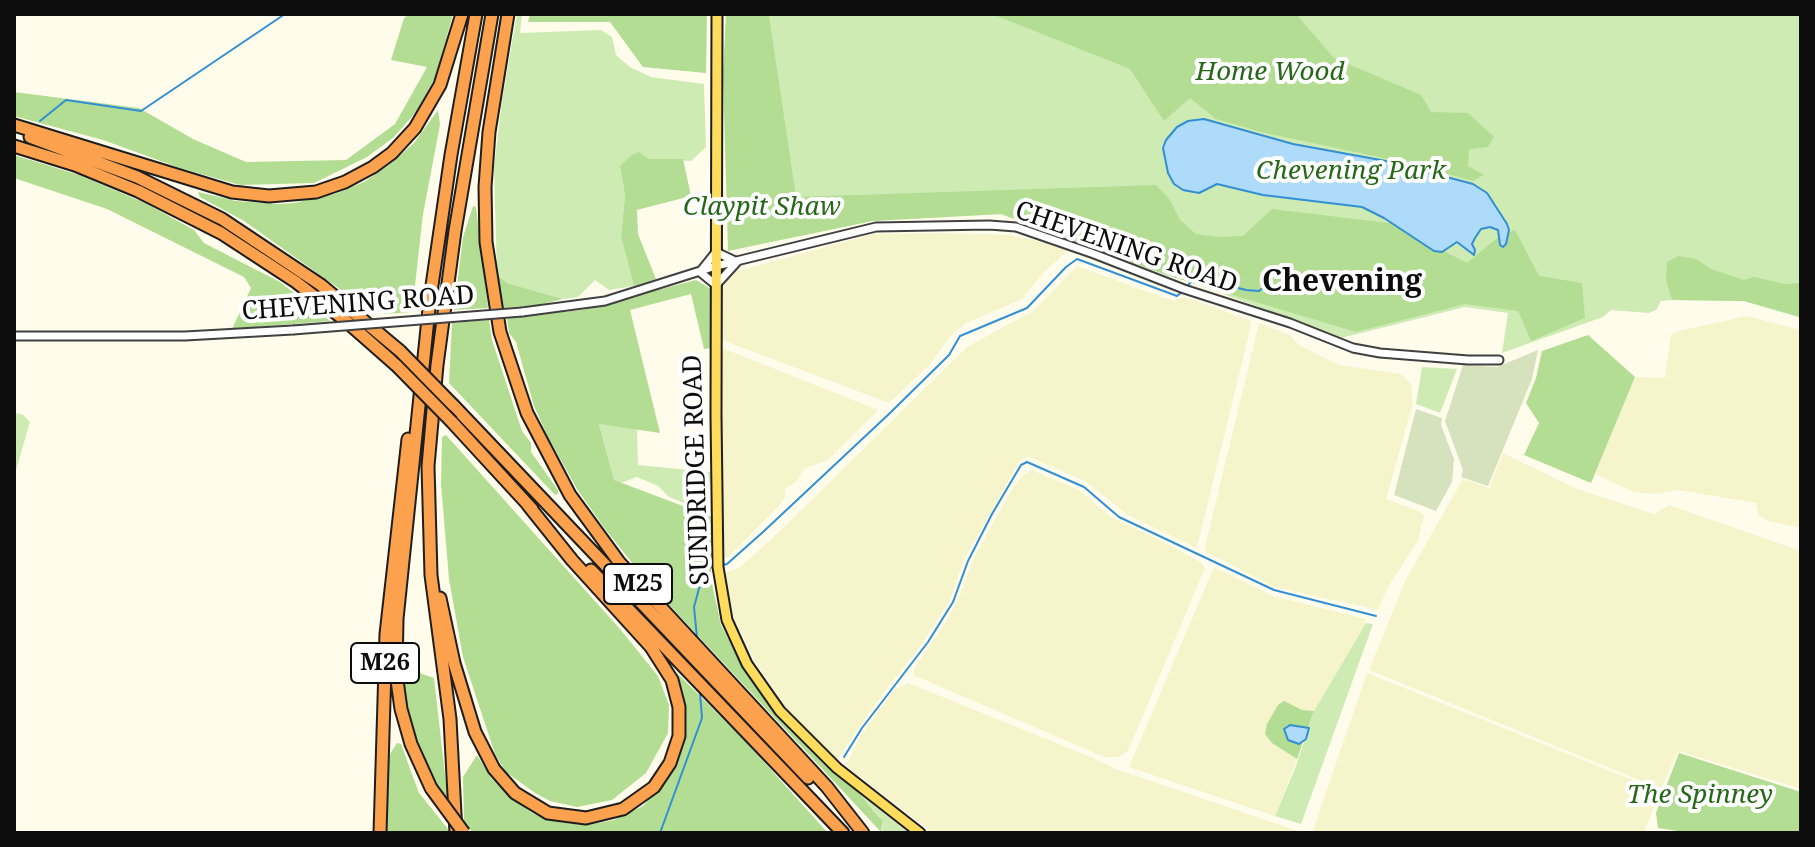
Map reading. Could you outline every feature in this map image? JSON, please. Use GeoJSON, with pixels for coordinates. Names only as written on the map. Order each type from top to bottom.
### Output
{"type":"FeatureCollection","features":[{"type":"Feature","properties":{"kind":"highway"},"geometry":{"type":"LineString","coordinates":[[14,125],[232,192],[269,196],[316,192],[345,182],[373,167],[415,128],[440,85],[462,14]]}},
{"type":"Feature","properties":{"kind":"highway"},"geometry":{"type":"LineString","coordinates":[[464,833],[431,788],[405,727],[395,655],[425,334],[445,192],[476,14]]}},
{"type":"Feature","properties":{"kind":"highway","name":"M25"},"geometry":{"type":"LineString","coordinates":[[492,14],[460,195],[437,365],[428,466],[429,547],[464,702],[494,769],[515,793],[548,813],[586,818],[605,816],[623,809],[654,787],[670,763],[680,726],[675,688],[651,647],[572,560],[528,505]]}},
{"type":"Feature","properties":{"kind":"highway","name":"M25"},"geometry":{"type":"LineString","coordinates":[[508,14],[489,132],[485,187],[486,242],[500,332],[527,413],[570,495],[612,553],[827,787],[863,833]]}},
{"type":"Feature","properties":{"kind":"highway","name":"M25"},"geometry":{"type":"LineString","coordinates":[[14,133],[124,171],[222,219],[321,285],[400,351],[863,833]]}},
{"type":"Feature","properties":{"kind":"highway","name":"M25"},"geometry":{"type":"LineString","coordinates":[[14,146],[75,165],[138,191],[221,233],[296,282],[346,321],[396,365],[452,422],[843,833]]}},
{"type":"Feature","properties":{"kind":"highway","name":"M26"},"geometry":{"type":"LineString","coordinates":[[380,833],[388,606],[413,401],[425,334]]}},
{"type":"Feature","properties":{"kind":"highway","name":"M26"},"geometry":{"type":"LineString","coordinates":[[429,547],[454,756],[456,833]]}},
{"type":"Feature","properties":{"kind":"main road","name":"SUNDRIDGE ROAD"},"geometry":{"type":"LineString","coordinates":[[717,14],[718,567],[727,620],[747,664],[774,703],[837,768],[920,833]]}},
{"type":"Feature","properties":{"kind":"street","name":"CHEVENING ROAD"},"geometry":{"type":"LineString","coordinates":[[14,336],[185,336],[522,312],[605,301],[716,266],[841,233],[919,224],[1016,227],[1353,348],[1392,354],[1499,360]]}},
{"type":"Feature","properties":{"kind":"street"},"geometry":{"type":"LineString","coordinates":[[716,252],[737,262],[716,285],[700,272],[716,252]]}},
{"type":"Feature","properties":{"kind":"shaded area"},"geometry":{"type":"Polygon","coordinates":[[[873,234],[1008,235],[1068,251],[1044,272],[1022,299],[966,323],[949,338],[930,364],[889,403],[722,340],[722,292],[724,284],[734,272],[873,234]]]}},
{"type":"Feature","properties":{"kind":"shaded area"},"geometry":{"type":"Polygon","coordinates":[[[1077,266],[1173,301],[1185,297],[1252,321],[1197,548],[1128,515],[1085,481],[1029,457],[1020,460],[963,562],[950,600],[922,644],[837,759],[787,711],[756,663],[730,609],[724,573],[739,568],[777,534],[967,347],[1033,311],[1077,266]]]}},
{"type":"Feature","properties":{"kind":"shaded area"},"geometry":{"type":"Polygon","coordinates":[[[1747,316],[1801,330],[1801,528],[1768,521],[1758,515],[1756,503],[1678,490],[1653,494],[1634,492],[1595,474],[1635,377],[1665,378],[1671,335],[1747,316]]]}},
{"type":"Feature","properties":{"kind":"shaded area"},"geometry":{"type":"Polygon","coordinates":[[[1259,323],[1290,335],[1299,345],[1339,365],[1401,374],[1411,384],[1413,403],[1386,499],[1421,512],[1424,516],[1418,540],[1388,587],[1378,610],[1275,587],[1204,551],[1259,323]]]}},
{"type":"Feature","properties":{"kind":"shaded area"},"geometry":{"type":"Polygon","coordinates":[[[722,348],[878,410],[828,460],[804,469],[796,482],[785,489],[779,506],[728,557],[721,558],[722,348]]]}},
{"type":"Feature","properties":{"kind":"shaded area"},"geometry":{"type":"Polygon","coordinates":[[[1503,453],[1577,489],[1654,514],[1669,505],[1801,551],[1801,789],[1678,751],[1661,789],[1369,670],[1405,581],[1463,479],[1489,488],[1503,453]]]}},
{"type":"Feature","properties":{"kind":"shaded area"},"geometry":{"type":"Polygon","coordinates":[[[1032,470],[1079,490],[1111,517],[1200,562],[1205,568],[1128,751],[1118,757],[1104,757],[913,675],[915,666],[958,600],[975,556],[1010,492],[1021,477],[1032,470]]]}},
{"type":"Feature","properties":{"kind":"shaded area"},"geometry":{"type":"Polygon","coordinates":[[[1214,567],[1273,596],[1365,619],[1366,623],[1314,711],[1302,710],[1272,743],[1297,759],[1275,816],[1129,767],[1214,567]]]}},
{"type":"Feature","properties":{"kind":"shaded area"},"geometry":{"type":"Polygon","coordinates":[[[1367,673],[1660,791],[1644,833],[1312,833],[1367,673]]]}},
{"type":"Feature","properties":{"kind":"shaded area"},"geometry":{"type":"Polygon","coordinates":[[[908,683],[1116,769],[1298,833],[933,833],[846,766],[859,738],[894,690],[908,683]]]}},
{"type":"Feature","properties":{"kind":"green space"},"geometry":{"type":"Polygon","coordinates":[[[410,14],[453,14],[436,76],[416,112],[393,138],[367,157],[314,183],[240,185],[180,168],[103,140],[14,116],[14,92],[139,108],[193,139],[246,162],[346,160],[395,124],[427,67],[391,60],[404,18],[410,14]]]}},
{"type":"Feature","properties":{"kind":"green space"},"geometry":{"type":"Polygon","coordinates":[[[517,14],[522,14],[520,33],[601,30],[612,37],[616,55],[630,67],[651,77],[704,84],[706,147],[691,161],[649,159],[620,166],[625,195],[621,237],[634,286],[609,290],[595,280],[578,297],[563,299],[507,283],[497,275],[494,168],[517,14]]]}},
{"type":"Feature","properties":{"kind":"green space"},"geometry":{"type":"Polygon","coordinates":[[[530,14],[707,14],[706,73],[643,67],[610,22],[528,22],[530,14]]]}},
{"type":"Feature","properties":{"kind":"green space","name":"Claypit Shaw"},"geometry":{"type":"Polygon","coordinates":[[[726,14],[769,14],[796,197],[1156,185],[1170,200],[1180,220],[1196,234],[1243,236],[1272,209],[1413,226],[1436,247],[1467,263],[1496,239],[1515,230],[1539,276],[1582,283],[1585,318],[1531,341],[1518,311],[1465,304],[1356,332],[1166,275],[1001,214],[872,221],[728,251],[723,75],[726,14]]]}},
{"type":"Feature","properties":{"kind":"green space","name":"Chevening Park"},"geometry":{"type":"Polygon","coordinates":[[[769,14],[1801,14],[1801,318],[1744,301],[1661,301],[1656,310],[1649,313],[1611,310],[1603,317],[1502,353],[1508,313],[1465,307],[1337,339],[1259,307],[1001,214],[872,221],[801,236],[769,14]]]}},
{"type":"Feature","properties":{"kind":"green space","name":"Home Wood"},"geometry":{"type":"Polygon","coordinates":[[[992,14],[1296,14],[1334,58],[1421,95],[1431,112],[1468,113],[1494,137],[1488,147],[1469,149],[1468,166],[1484,175],[1473,181],[1416,165],[1261,132],[1216,119],[1190,98],[1164,121],[1130,69],[992,14]]]}},
{"type":"Feature","properties":{"kind":"green space"},"geometry":{"type":"Polygon","coordinates":[[[438,110],[440,125],[423,214],[412,312],[385,314],[376,308],[365,307],[244,221],[200,197],[198,192],[236,201],[278,204],[335,194],[364,182],[389,165],[414,143],[438,110]]]}},
{"type":"Feature","properties":{"kind":"green space"},"geometry":{"type":"Polygon","coordinates":[[[639,152],[649,159],[683,159],[691,196],[637,210],[638,234],[656,279],[634,286],[621,237],[625,195],[620,166],[639,152]]]}},
{"type":"Feature","properties":{"kind":"green space"},"geometry":{"type":"Polygon","coordinates":[[[14,155],[79,175],[145,203],[194,230],[204,243],[280,282],[330,321],[232,329],[251,288],[244,277],[107,209],[14,178],[14,155]]]}},
{"type":"Feature","properties":{"kind":"green space"},"geometry":{"type":"Polygon","coordinates":[[[473,206],[476,207],[488,308],[454,310],[463,237],[473,206]]]}},
{"type":"Feature","properties":{"kind":"green space"},"geometry":{"type":"Polygon","coordinates":[[[1678,256],[1696,259],[1711,269],[1744,280],[1754,277],[1785,284],[1801,283],[1801,317],[1744,301],[1672,300],[1666,280],[1667,262],[1678,256]]]}},
{"type":"Feature","properties":{"kind":"green space"},"geometry":{"type":"Polygon","coordinates":[[[497,275],[507,283],[563,299],[503,308],[497,275]]]}},
{"type":"Feature","properties":{"kind":"green space"},"geometry":{"type":"Polygon","coordinates":[[[696,280],[711,289],[713,348],[704,349],[691,294],[630,310],[660,433],[599,424],[614,480],[712,517],[711,579],[721,625],[741,664],[784,721],[857,790],[883,821],[881,832],[646,580],[605,529],[577,489],[548,437],[534,406],[516,342],[509,333],[507,318],[582,310],[696,280]]]}},
{"type":"Feature","properties":{"kind":"green space"},"geometry":{"type":"Polygon","coordinates":[[[489,320],[492,340],[522,431],[531,443],[531,452],[558,494],[555,495],[449,383],[452,323],[489,320]]]}},
{"type":"Feature","properties":{"kind":"green space"},"geometry":{"type":"Polygon","coordinates":[[[1588,335],[1635,377],[1591,483],[1524,455],[1539,423],[1526,403],[1542,351],[1588,335]]]}},
{"type":"Feature","properties":{"kind":"green space"},"geometry":{"type":"Polygon","coordinates":[[[1538,350],[1532,379],[1488,486],[1461,477],[1463,470],[1445,421],[1463,365],[1497,367],[1538,350]]]}},
{"type":"Feature","properties":{"kind":"green space"},"geometry":{"type":"Polygon","coordinates":[[[1422,367],[1457,369],[1440,413],[1416,404],[1422,367]]]}},
{"type":"Feature","properties":{"kind":"green space"},"geometry":{"type":"Polygon","coordinates":[[[1416,409],[1442,418],[1441,425],[1454,459],[1452,482],[1436,511],[1394,495],[1416,409]]]}},
{"type":"Feature","properties":{"kind":"green space"},"geometry":{"type":"Polygon","coordinates":[[[14,413],[22,414],[30,422],[14,477],[14,413]]]}},
{"type":"Feature","properties":{"kind":"green space"},"geometry":{"type":"Polygon","coordinates":[[[599,424],[637,429],[638,465],[711,472],[706,512],[669,497],[658,486],[637,477],[621,483],[614,480],[599,424]]]}},
{"type":"Feature","properties":{"kind":"green space"},"geometry":{"type":"Polygon","coordinates":[[[446,435],[620,629],[658,676],[669,705],[668,733],[646,773],[612,800],[577,807],[550,801],[506,772],[495,754],[463,657],[449,579],[441,484],[442,437],[446,435]]]}},
{"type":"Feature","properties":{"kind":"green space"},"geometry":{"type":"Polygon","coordinates":[[[1366,623],[1373,624],[1301,824],[1275,816],[1314,711],[1366,623]]]}},
{"type":"Feature","properties":{"kind":"green space"},"geometry":{"type":"Polygon","coordinates":[[[402,656],[408,669],[434,678],[448,801],[414,736],[404,690],[402,656]]]}},
{"type":"Feature","properties":{"kind":"green space"},"geometry":{"type":"Polygon","coordinates":[[[677,673],[746,742],[828,833],[472,832],[464,821],[463,777],[477,755],[491,778],[510,797],[545,819],[588,825],[614,820],[643,806],[669,777],[682,750],[686,708],[677,673]]]}},
{"type":"Feature","properties":{"kind":"green space"},"geometry":{"type":"Polygon","coordinates":[[[1284,701],[1302,710],[1314,711],[1308,728],[1290,725],[1299,744],[1303,742],[1297,759],[1272,743],[1265,734],[1267,724],[1278,705],[1284,701]]]}},
{"type":"Feature","properties":{"kind":"green space"},"geometry":{"type":"Polygon","coordinates":[[[397,743],[401,744],[419,793],[448,833],[386,833],[388,757],[397,743]]]}},
{"type":"Feature","properties":{"kind":"green space","name":"The Spinney"},"geometry":{"type":"Polygon","coordinates":[[[1679,753],[1801,792],[1801,833],[1691,833],[1658,828],[1656,813],[1679,753]]]}},
{"type":"Feature","properties":{"kind":"green space"},"geometry":{"type":"Polygon","coordinates":[[[861,795],[909,833],[882,833],[883,821],[861,795]]]}},
{"type":"Feature","properties":{"kind":"water"},"geometry":{"type":"Polygon","coordinates":[[[1204,119],[1293,144],[1386,161],[1473,184],[1487,193],[1507,224],[1506,244],[1503,247],[1500,245],[1498,230],[1490,227],[1481,229],[1475,238],[1472,244],[1474,255],[1457,242],[1442,252],[1434,251],[1362,207],[1263,195],[1217,184],[1199,193],[1183,190],[1174,184],[1168,173],[1163,148],[1177,127],[1188,121],[1204,119]]]}},
{"type":"Feature","properties":{"kind":"water"},"geometry":{"type":"Polygon","coordinates":[[[1290,725],[1309,728],[1306,739],[1299,744],[1288,740],[1284,729],[1290,725]]]}},
{"type":"Feature","properties":{"kind":"waterway"},"geometry":{"type":"LineString","coordinates":[[40,121],[66,100],[141,111],[285,14]]}},
{"type":"Feature","properties":{"kind":"waterway"},"geometry":{"type":"LineString","coordinates":[[723,565],[763,532],[890,413],[949,355],[960,336],[1027,308],[1077,259],[1177,296],[1183,291]]}},
{"type":"Feature","properties":{"kind":"waterway"},"geometry":{"type":"LineString","coordinates":[[1187,286],[1196,277],[1259,291],[1269,282]]}},
{"type":"Feature","properties":{"kind":"waterway"},"geometry":{"type":"LineString","coordinates":[[844,757],[862,728],[928,642],[953,602],[968,561],[992,514],[1021,465],[1027,462],[1084,487],[1119,517],[1274,590],[1376,616]]}},
{"type":"Feature","properties":{"kind":"waterway"},"geometry":{"type":"LineString","coordinates":[[697,638],[694,607],[701,581],[708,568],[713,567]]}},
{"type":"Feature","properties":{"kind":"waterway"},"geometry":{"type":"LineString","coordinates":[[660,833],[702,718],[700,693]]}},
{"type":"Feature","properties":{"kind":"district","name":"Chevening"},"geometry":{"type":"Point","coordinates":[1342,282]}}]}
